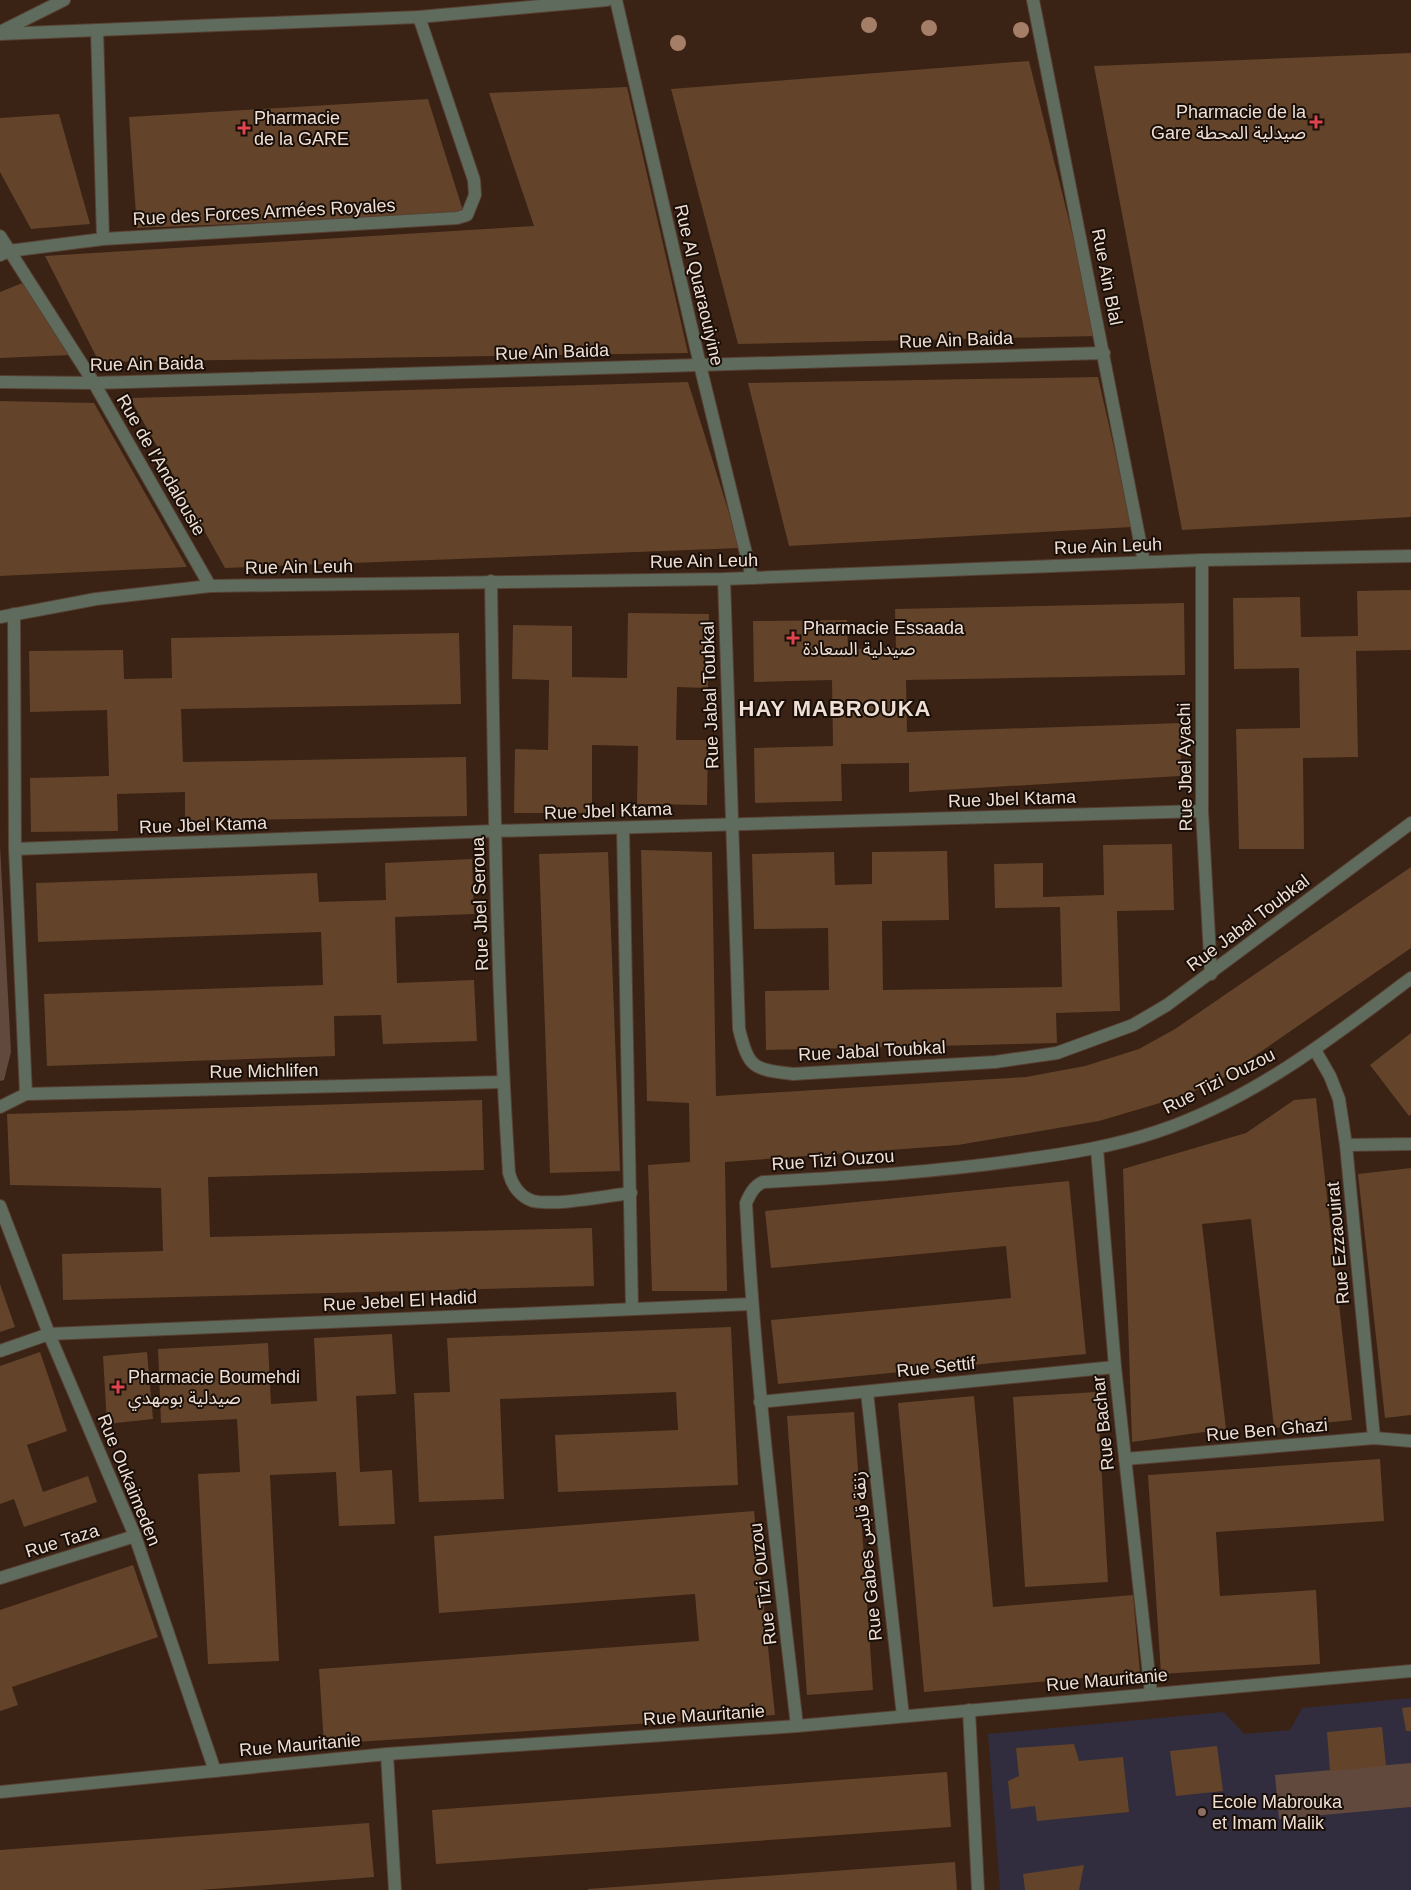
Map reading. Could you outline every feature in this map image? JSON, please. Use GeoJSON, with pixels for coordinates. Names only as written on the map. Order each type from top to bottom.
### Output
{"type":"FeatureCollection","features":[{"type":"Feature","properties":{"kind":"street"},"geometry":{"type":"LineString","coordinates":[[0,33],[64,0]]}},
{"type":"Feature","properties":{"kind":"street"},"geometry":{"type":"LineString","coordinates":[[0,33],[419,17],[607,0]]}},
{"type":"Feature","properties":{"kind":"street","name":"Rue Al Quaraouiyine"},"geometry":{"type":"LineString","coordinates":[[616,0],[700,365],[752,578]]}},
{"type":"Feature","properties":{"kind":"street","name":"Rue Ain Blal"},"geometry":{"type":"LineString","coordinates":[[1033,0],[1144,562]]}},
{"type":"Feature","properties":{"kind":"street","name":"Rue des Forces Armées Royales"},"geometry":{"type":"LineString","coordinates":[[4,253],[104,239],[316,228],[465,216],[468,214],[472,204],[475,188],[467,154],[419,17]]}},
{"type":"Feature","properties":{"kind":"street"},"geometry":{"type":"LineString","coordinates":[[97,30],[104,239]]}},
{"type":"Feature","properties":{"kind":"street","name":"Rue de l'Andalousie"},"geometry":{"type":"LineString","coordinates":[[0,236],[4,253],[94,384],[210,586]]}},
{"type":"Feature","properties":{"kind":"street","name":"Rue Ain Baida"},"geometry":{"type":"LineString","coordinates":[[0,382],[94,384],[1104,353]]}},
{"type":"Feature","properties":{"kind":"street","name":"Rue Ain Leuh"},"geometry":{"type":"LineString","coordinates":[[0,617],[96,599],[210,586],[491,581],[724,580],[1144,562],[1411,556]]}},
{"type":"Feature","properties":{"kind":"street","name":"Rue Jbel Ayachi"},"geometry":{"type":"LineString","coordinates":[[1202,560],[1202,811],[1211,974]]}},
{"type":"Feature","properties":{"kind":"street","name":"Rue Jabal Toubkal"},"geometry":{"type":"LineString","coordinates":[[724,580],[739,1029],[745,1055],[761,1070],[802,1073],[995,1062],[1057,1053],[1133,1025],[1211,974],[1411,823]]}},
{"type":"Feature","properties":{"kind":"street","name":"Rue Jbel Seroua"},"geometry":{"type":"LineString","coordinates":[[491,581],[495,831],[503,1082],[509,1173],[512,1183],[521,1194],[532,1200],[548,1202],[631,1193]]}},
{"type":"Feature","properties":{"kind":"street"},"geometry":{"type":"LineString","coordinates":[[0,1107],[26,1094],[15,849],[14,614]]}},
{"type":"Feature","properties":{"kind":"street","name":"Rue Jbel Ktama"},"geometry":{"type":"LineString","coordinates":[[15,849],[495,831],[1202,811]]}},
{"type":"Feature","properties":{"kind":"street"},"geometry":{"type":"LineString","coordinates":[[623,828],[632,1309]]}},
{"type":"Feature","properties":{"kind":"street","name":"Rue Tizi Ouzou"},"geometry":{"type":"LineString","coordinates":[[797,1726],[760,1402],[751,1304],[746,1203],[758,1184],[763,1182],[985,1166],[1097,1149],[1157,1132],[1195,1116],[1262,1083],[1315,1050],[1411,978]]}},
{"type":"Feature","properties":{"kind":"street","name":"Rue Ezzaouirat"},"geometry":{"type":"LineString","coordinates":[[1315,1050],[1330,1076],[1339,1099],[1346,1145],[1374,1438]]}},
{"type":"Feature","properties":{"kind":"street","name":"Rue Michlifen"},"geometry":{"type":"LineString","coordinates":[[26,1094],[503,1082]]}},
{"type":"Feature","properties":{"kind":"street"},"geometry":{"type":"LineString","coordinates":[[1346,1145],[1411,1144]]}},
{"type":"Feature","properties":{"kind":"street","name":"Rue Bachar"},"geometry":{"type":"LineString","coordinates":[[1097,1149],[1115,1367],[1151,1693]]}},
{"type":"Feature","properties":{"kind":"street","name":"Rue Oukaimeden"},"geometry":{"type":"LineString","coordinates":[[0,1206],[49,1334],[135,1536],[215,1770]]}},
{"type":"Feature","properties":{"kind":"street","name":"Rue Jebel El Hadid"},"geometry":{"type":"LineString","coordinates":[[0,1351],[49,1334],[751,1304]]}},
{"type":"Feature","properties":{"kind":"street","name":"Rue Settif"},"geometry":{"type":"LineString","coordinates":[[760,1402],[1115,1367]]}},
{"type":"Feature","properties":{"kind":"street","name":"Rue Gabes زنقة قابس"},"geometry":{"type":"LineString","coordinates":[[866,1392],[903,1716]]}},
{"type":"Feature","properties":{"kind":"street","name":"Rue Ben Ghazi"},"geometry":{"type":"LineString","coordinates":[[1125,1459],[1374,1438],[1411,1441]]}},
{"type":"Feature","properties":{"kind":"street","name":"Rue Taza"},"geometry":{"type":"LineString","coordinates":[[0,1578],[135,1536]]}},
{"type":"Feature","properties":{"kind":"street","name":"Rue Mauritanie"},"geometry":{"type":"LineString","coordinates":[[0,1792],[387,1754],[797,1726],[1411,1671]]}},
{"type":"Feature","properties":{"kind":"street"},"geometry":{"type":"LineString","coordinates":[[969,1710],[978,1890]]}},
{"type":"Feature","properties":{"kind":"street"},"geometry":{"type":"LineString","coordinates":[[387,1754],[395,1890]]}},
{"type":"Feature","properties":{"kind":"shaded area"},"geometry":{"type":"Polygon","coordinates":[[[0,846],[11,1052],[4,1080],[0,1081],[0,846]]]}},
{"type":"Feature","properties":{"kind":"shaded area","name":"Ecole Mabrouka et Imam Malik"},"geometry":{"type":"Polygon","coordinates":[[[1411,1698],[1411,1890],[1000,1890],[988,1734],[1224,1712],[1244,1734],[1290,1730],[1302,1708],[1411,1698]]]}},
{"type":"Feature","properties":{"kind":"shaded area"},"geometry":{"type":"Polygon","coordinates":[[[1411,1763],[1411,1807],[1279,1819],[1275,1775],[1411,1763]]]}},
{"type":"Feature","properties":{"kind":"building"},"geometry":{"type":"Polygon","coordinates":[[[1411,53],[1411,517],[1182,530],[1094,66],[1411,53]]]}},
{"type":"Feature","properties":{"kind":"building"},"geometry":{"type":"Polygon","coordinates":[[[1029,61],[1098,336],[738,344],[671,89],[1029,61]]]}},
{"type":"Feature","properties":{"kind":"building"},"geometry":{"type":"Polygon","coordinates":[[[627,87],[688,353],[99,362],[45,256],[534,226],[489,93],[627,87]]]}},
{"type":"Feature","properties":{"kind":"building"},"geometry":{"type":"Polygon","coordinates":[[[428,99],[464,214],[137,228],[129,117],[428,99]]]}},
{"type":"Feature","properties":{"kind":"building"},"geometry":{"type":"Polygon","coordinates":[[[59,114],[90,224],[31,229],[0,172],[0,118],[59,114]]]}},
{"type":"Feature","properties":{"kind":"building"},"geometry":{"type":"Polygon","coordinates":[[[25,282],[71,355],[0,358],[0,292],[25,282]]]}},
{"type":"Feature","properties":{"kind":"building"},"geometry":{"type":"Polygon","coordinates":[[[1098,377],[1132,527],[789,546],[748,383],[1098,377]]]}},
{"type":"Feature","properties":{"kind":"building"},"geometry":{"type":"Polygon","coordinates":[[[688,382],[740,548],[225,568],[130,398],[688,382]]]}},
{"type":"Feature","properties":{"kind":"building"},"geometry":{"type":"Polygon","coordinates":[[[0,401],[94,403],[187,567],[0,576],[0,401]]]}},
{"type":"Feature","properties":{"kind":"building"},"geometry":{"type":"Polygon","coordinates":[[[1411,590],[1411,650],[1356,651],[1358,757],[1303,758],[1304,849],[1239,849],[1236,729],[1300,728],[1299,668],[1234,669],[1233,598],[1300,597],[1301,637],[1358,636],[1357,591],[1411,590]]]}},
{"type":"Feature","properties":{"kind":"building"},"geometry":{"type":"Polygon","coordinates":[[[1184,603],[1185,675],[906,680],[907,732],[1182,723],[1180,776],[909,792],[909,763],[841,764],[842,801],[755,803],[754,748],[833,746],[832,680],[754,682],[753,621],[847,620],[848,649],[896,648],[895,609],[1184,603]]]}},
{"type":"Feature","properties":{"kind":"building"},"geometry":{"type":"Polygon","coordinates":[[[628,613],[709,614],[708,688],[677,687],[676,740],[708,740],[707,805],[637,804],[638,746],[592,745],[592,813],[514,813],[515,749],[548,750],[549,680],[512,679],[513,625],[572,626],[572,677],[627,678],[628,613]]]}},
{"type":"Feature","properties":{"kind":"building"},"geometry":{"type":"Polygon","coordinates":[[[459,633],[461,704],[181,709],[183,762],[466,757],[467,816],[185,821],[185,792],[117,794],[118,831],[31,832],[30,778],[109,776],[107,710],[30,712],[29,651],[123,650],[124,679],[172,678],[171,638],[459,633]]]}},
{"type":"Feature","properties":{"kind":"building"},"geometry":{"type":"Polygon","coordinates":[[[1172,844],[1174,910],[1117,911],[1120,1011],[1056,1013],[1057,1043],[766,1050],[765,991],[829,990],[828,928],[754,929],[752,854],[834,852],[835,885],[872,884],[872,852],[947,851],[949,920],[882,921],[883,990],[1062,987],[1060,907],[995,908],[994,864],[1043,863],[1043,897],[1104,895],[1103,845],[1172,844]]]}},
{"type":"Feature","properties":{"kind":"building"},"geometry":{"type":"Polygon","coordinates":[[[641,850],[712,852],[716,1096],[1026,1077],[1085,1066],[1139,1049],[1175,1029],[1411,867],[1411,948],[1214,1084],[1160,1103],[1099,1121],[958,1145],[725,1162],[727,1291],[652,1291],[648,1165],[690,1162],[689,1103],[647,1101],[641,850]]]}},
{"type":"Feature","properties":{"kind":"building"},"geometry":{"type":"Polygon","coordinates":[[[608,852],[620,1171],[550,1173],[539,854],[608,852]]]}},
{"type":"Feature","properties":{"kind":"building"},"geometry":{"type":"Polygon","coordinates":[[[472,859],[474,914],[395,917],[397,983],[474,980],[477,1041],[383,1044],[381,1015],[334,1016],[335,1056],[47,1066],[44,994],[323,985],[321,932],[38,942],[36,883],[317,873],[319,902],[386,900],[385,863],[472,859]]]}},
{"type":"Feature","properties":{"kind":"building"},"geometry":{"type":"Polygon","coordinates":[[[1411,1033],[1411,1114],[1409,1116],[1370,1065],[1411,1033]]]}},
{"type":"Feature","properties":{"kind":"building"},"geometry":{"type":"Polygon","coordinates":[[[1316,1098],[1352,1420],[1274,1428],[1251,1219],[1202,1224],[1226,1429],[1132,1442],[1123,1169],[1246,1133],[1294,1100],[1316,1098]]]}},
{"type":"Feature","properties":{"kind":"building"},"geometry":{"type":"Polygon","coordinates":[[[482,1100],[484,1170],[208,1177],[210,1237],[592,1228],[594,1286],[63,1300],[62,1254],[163,1251],[161,1188],[10,1185],[7,1114],[482,1100]]]}},
{"type":"Feature","properties":{"kind":"building"},"geometry":{"type":"Polygon","coordinates":[[[1411,1168],[1411,1415],[1385,1418],[1358,1174],[1411,1168]]]}},
{"type":"Feature","properties":{"kind":"building"},"geometry":{"type":"Polygon","coordinates":[[[1069,1181],[1086,1354],[778,1384],[771,1320],[1011,1298],[1006,1246],[771,1268],[765,1211],[1069,1181]]]}},
{"type":"Feature","properties":{"kind":"building"},"geometry":{"type":"Polygon","coordinates":[[[0,1284],[15,1327],[0,1332],[0,1284]]]}},
{"type":"Feature","properties":{"kind":"building"},"geometry":{"type":"Polygon","coordinates":[[[731,1327],[738,1485],[558,1492],[555,1435],[678,1430],[676,1392],[500,1399],[504,1499],[419,1502],[414,1393],[450,1392],[447,1338],[731,1327]]]}},
{"type":"Feature","properties":{"kind":"building"},"geometry":{"type":"Polygon","coordinates":[[[392,1334],[396,1394],[356,1396],[360,1472],[392,1470],[395,1524],[339,1526],[336,1472],[270,1475],[279,1661],[208,1664],[198,1474],[240,1472],[237,1419],[161,1423],[158,1349],[268,1343],[271,1404],[317,1401],[314,1338],[392,1334]]]}},
{"type":"Feature","properties":{"kind":"building"},"geometry":{"type":"Polygon","coordinates":[[[40,1352],[67,1431],[27,1445],[43,1492],[88,1476],[97,1502],[24,1527],[14,1499],[0,1504],[0,1366],[40,1352]]]}},
{"type":"Feature","properties":{"kind":"building"},"geometry":{"type":"Polygon","coordinates":[[[147,1352],[153,1419],[107,1424],[103,1356],[147,1352]]]}},
{"type":"Feature","properties":{"kind":"building"},"geometry":{"type":"Polygon","coordinates":[[[1097,1392],[1108,1582],[1025,1587],[1013,1397],[1097,1392]]]}},
{"type":"Feature","properties":{"kind":"building"},"geometry":{"type":"Polygon","coordinates":[[[974,1396],[993,1607],[1133,1595],[1140,1673],[924,1692],[898,1403],[974,1396]]]}},
{"type":"Feature","properties":{"kind":"building"},"geometry":{"type":"Polygon","coordinates":[[[854,1412],[873,1690],[807,1695],[787,1416],[854,1412]]]}},
{"type":"Feature","properties":{"kind":"building"},"geometry":{"type":"Polygon","coordinates":[[[1380,1459],[1384,1521],[1216,1532],[1220,1596],[1316,1590],[1320,1664],[1161,1674],[1148,1475],[1380,1459]]]}},
{"type":"Feature","properties":{"kind":"building"},"geometry":{"type":"Polygon","coordinates":[[[754,1511],[775,1715],[324,1744],[319,1669],[699,1641],[695,1594],[439,1613],[434,1536],[754,1511]]]}},
{"type":"Feature","properties":{"kind":"building"},"geometry":{"type":"Polygon","coordinates":[[[133,1565],[158,1637],[12,1687],[18,1705],[0,1711],[0,1610],[133,1565]]]}},
{"type":"Feature","properties":{"kind":"building"},"geometry":{"type":"Polygon","coordinates":[[[1411,1707],[1411,1731],[1406,1731],[1402,1708],[1411,1707]]]}},
{"type":"Feature","properties":{"kind":"building"},"geometry":{"type":"Polygon","coordinates":[[[1382,1727],[1386,1766],[1330,1771],[1327,1732],[1382,1727]]]}},
{"type":"Feature","properties":{"kind":"building"},"geometry":{"type":"Polygon","coordinates":[[[1074,1744],[1079,1761],[1123,1757],[1129,1812],[1037,1821],[1035,1806],[1011,1809],[1008,1781],[1019,1776],[1016,1748],[1074,1744]]]}},
{"type":"Feature","properties":{"kind":"building"},"geometry":{"type":"Polygon","coordinates":[[[1217,1746],[1223,1791],[1176,1796],[1170,1751],[1217,1746]]]}},
{"type":"Feature","properties":{"kind":"building"},"geometry":{"type":"Polygon","coordinates":[[[947,1772],[951,1827],[436,1864],[432,1810],[947,1772]]]}},
{"type":"Feature","properties":{"kind":"building"},"geometry":{"type":"Polygon","coordinates":[[[369,1823],[374,1877],[200,1890],[0,1890],[0,1850],[369,1823]]]}},
{"type":"Feature","properties":{"kind":"building"},"geometry":{"type":"Polygon","coordinates":[[[955,1862],[957,1890],[588,1890],[588,1889],[955,1862]]]}},
{"type":"Feature","properties":{"kind":"building"},"geometry":{"type":"Polygon","coordinates":[[[1084,1865],[1079,1890],[1025,1890],[1023,1874],[1084,1865]]]}},
{"type":"Feature","properties":{"kind":"place","name":"Pharmacie de la Gare صيدلية المحطة"},"geometry":{"type":"Point","coordinates":[1316,122]}},
{"type":"Feature","properties":{"kind":"place","name":"Pharmacie de la GARE"},"geometry":{"type":"Point","coordinates":[244,128]}},
{"type":"Feature","properties":{"kind":"place","name":"Pharmacie Essaada صيدلية السعادة"},"geometry":{"type":"Point","coordinates":[793,638]}},
{"type":"Feature","properties":{"kind":"place","name":"Pharmacie Boumehdi صيدلية بومهدي"},"geometry":{"type":"Point","coordinates":[118,1387]}},
{"type":"Feature","properties":{"kind":"place","name":"Ecole Mabrouka et Imam Malik"},"geometry":{"type":"Point","coordinates":[1202,1812]}},
{"type":"Feature","properties":{"kind":"district","name":"HAY MABROUKA"},"geometry":{"type":"Point","coordinates":[835,708]}}]}
